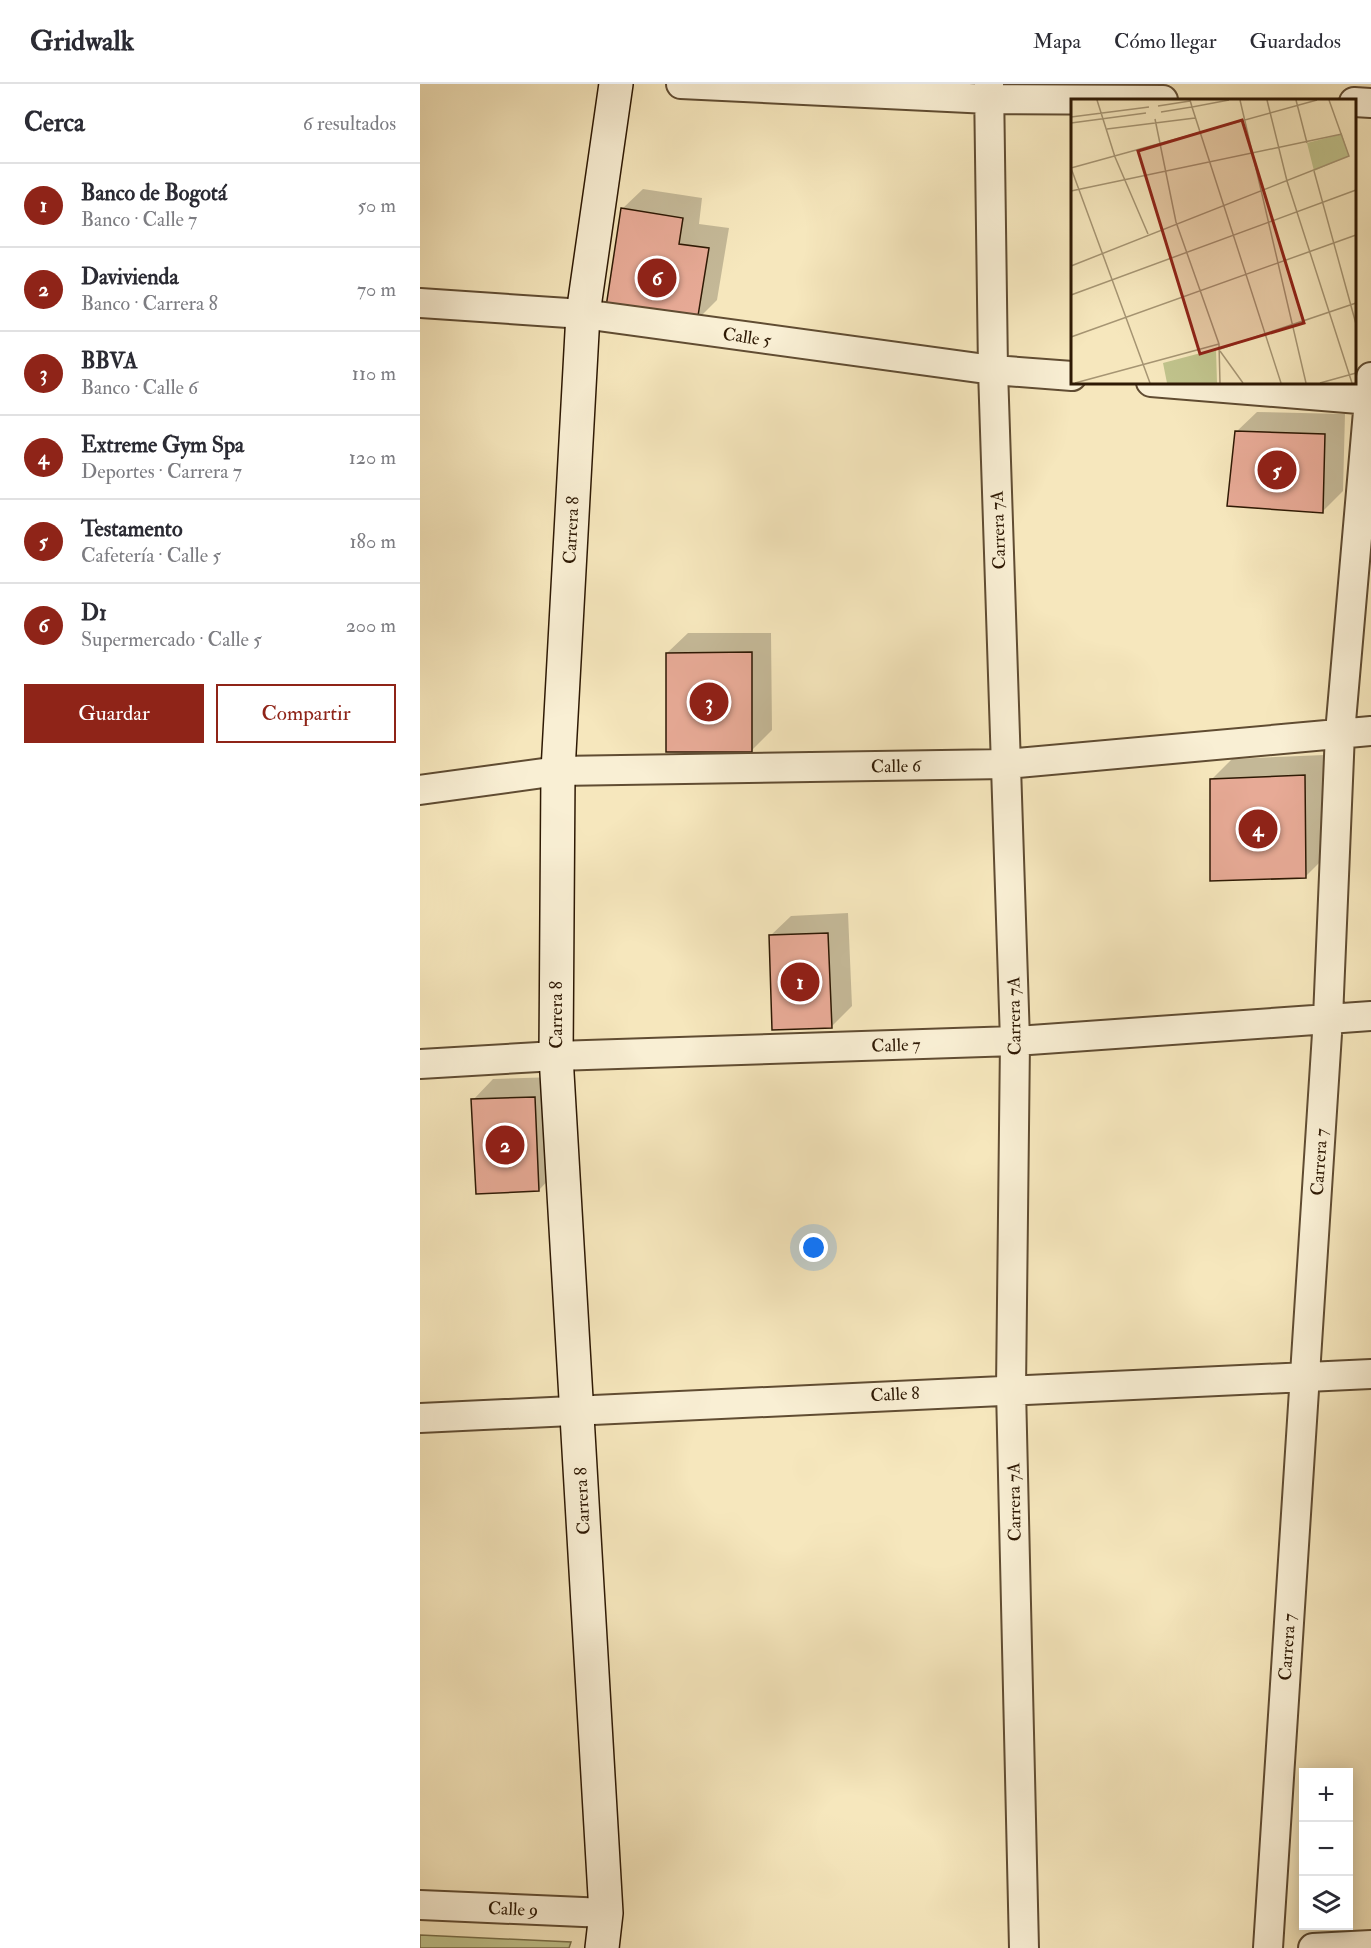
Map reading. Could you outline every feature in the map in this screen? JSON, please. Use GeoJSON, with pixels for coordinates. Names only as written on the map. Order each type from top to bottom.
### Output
{"type":"FeatureCollection","features":[{"type":"Feature","properties":{"kind":"main road","name":"Carrera 8"},"geometry":{"type":"LineString","coordinates":[[602,1948],[606,1912],[556,1056],[558,771],[584,314],[616,84]]}},
{"type":"Feature","properties":{"kind":"street"},"geometry":{"type":"LineString","coordinates":[[681,84],[989,91],[1144,99]]}},
{"type":"Feature","properties":{"kind":"street","name":"Carrera 7A"},"geometry":{"type":"LineString","coordinates":[[989,91],[993,370],[1015,1041],[1011,1389],[1024,1948]]}},
{"type":"Feature","properties":{"kind":"street"},"geometry":{"type":"LineString","coordinates":[[1356,102],[1371,103]]}},
{"type":"Feature","properties":{"kind":"street","name":"Calle 5"},"geometry":{"type":"LineString","coordinates":[[420,303],[584,314],[993,370],[1071,376]]}},
{"type":"Feature","properties":{"kind":"street"},"geometry":{"type":"LineString","coordinates":[[1195,384],[1370,392]]}},
{"type":"Feature","properties":{"kind":"street","name":"Carrera 7"},"geometry":{"type":"LineString","coordinates":[[1268,1948],[1328,1018],[1340,733],[1370,392]]}},
{"type":"Feature","properties":{"kind":"street","name":"Calle 6"},"geometry":{"type":"LineString","coordinates":[[420,790],[558,771],[1006,764],[1371,731]]}},
{"type":"Feature","properties":{"kind":"street","name":"Calle 7"},"geometry":{"type":"LineString","coordinates":[[420,1064],[556,1056],[1015,1041],[1371,1016]]}},
{"type":"Feature","properties":{"kind":"street","name":"Calle 8"},"geometry":{"type":"LineString","coordinates":[[420,1418],[1304,1375],[1371,1374]]}},
{"type":"Feature","properties":{"kind":"street","name":"Calle 9"},"geometry":{"type":"LineString","coordinates":[[420,1905],[606,1912]]}},
{"type":"Feature","properties":{"kind":"street"},"geometry":{"type":"LineString","coordinates":[[1313,1948],[1371,1945]]}},
{"type":"Feature","properties":{"kind":"green space"},"geometry":{"type":"Polygon","coordinates":[[[420,1935],[571,1942],[569,1948],[420,1948],[420,1935]]]}},
{"type":"Feature","properties":{"kind":"building"},"geometry":{"type":"Polygon","coordinates":[[[621,208],[683,218],[679,244],[709,248],[697,322],[606,307],[621,208]]]}},
{"type":"Feature","properties":{"kind":"building"},"geometry":{"type":"Polygon","coordinates":[[[1235,431],[1325,434],[1323,513],[1227,506],[1235,431]]]}},
{"type":"Feature","properties":{"kind":"building"},"geometry":{"type":"Polygon","coordinates":[[[752,652],[752,752],[666,752],[666,653],[752,652]]]}},
{"type":"Feature","properties":{"kind":"building"},"geometry":{"type":"Polygon","coordinates":[[[1305,775],[1306,878],[1210,881],[1210,779],[1305,775]]]}},
{"type":"Feature","properties":{"kind":"building"},"geometry":{"type":"Polygon","coordinates":[[[828,933],[832,1028],[772,1030],[769,935],[828,933]]]}},
{"type":"Feature","properties":{"kind":"building"},"geometry":{"type":"Polygon","coordinates":[[[535,1097],[539,1191],[476,1194],[471,1099],[535,1097]]]}},
{"type":"Feature","properties":{"kind":"place","name":"D1"},"geometry":{"type":"Point","coordinates":[657,278]}},
{"type":"Feature","properties":{"kind":"place","name":"Testamento"},"geometry":{"type":"Point","coordinates":[1277,470]}},
{"type":"Feature","properties":{"kind":"place","name":"BBVA"},"geometry":{"type":"Point","coordinates":[709,702]}},
{"type":"Feature","properties":{"kind":"place","name":"Extreme Gym Spa"},"geometry":{"type":"Point","coordinates":[1258,829]}},
{"type":"Feature","properties":{"kind":"place","name":"Banco de Bogotá"},"geometry":{"type":"Point","coordinates":[800,982]}},
{"type":"Feature","properties":{"kind":"place","name":"Davivienda"},"geometry":{"type":"Point","coordinates":[505,1145]}}]}
